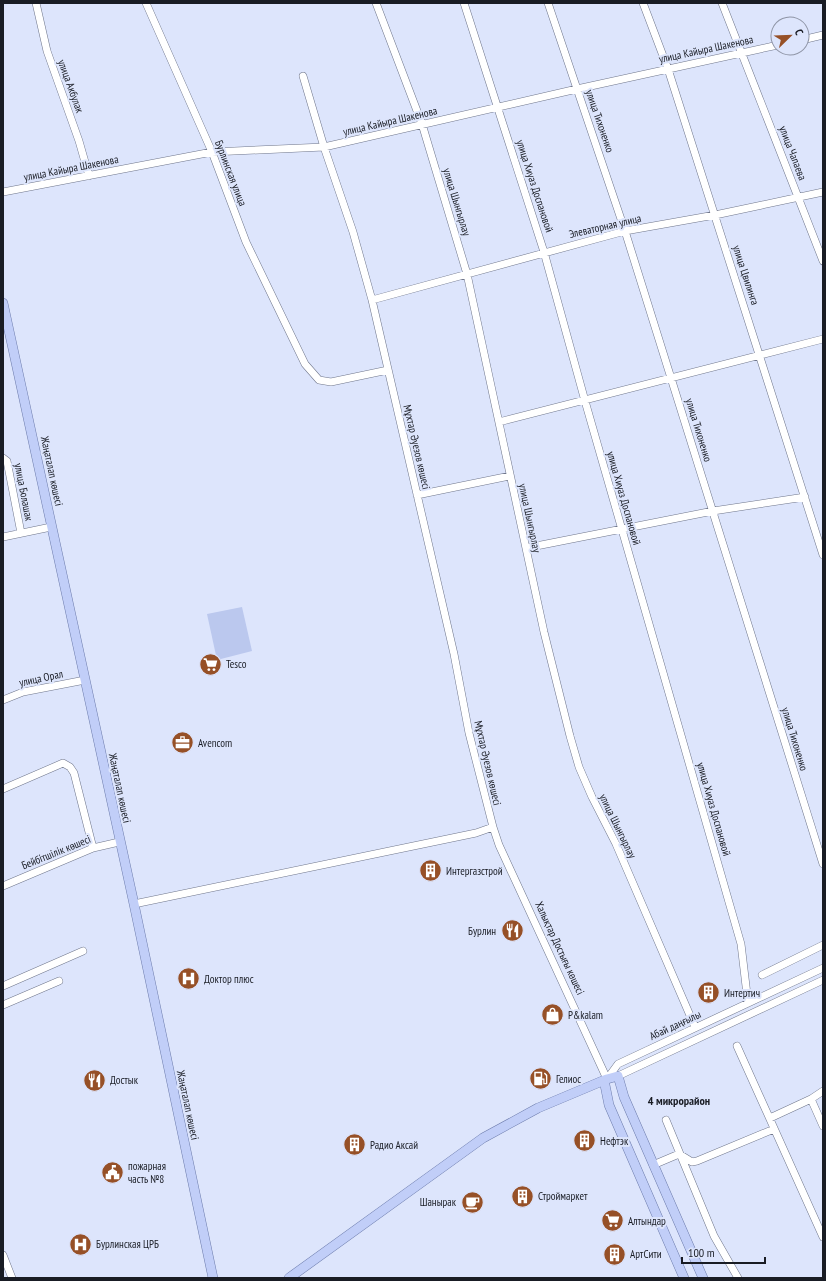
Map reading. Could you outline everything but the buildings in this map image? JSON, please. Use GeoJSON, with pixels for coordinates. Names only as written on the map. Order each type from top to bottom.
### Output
{"type":"FeatureCollection","features":[{"type":"Feature","properties":{"kind":"main road","name":"Жаңаталап көшесі"},"geometry":{"type":"LineString","coordinates":[[3,303],[119,842],[134,904],[213,1278]]}},
{"type":"Feature","properties":{"kind":"main road"},"geometry":{"type":"LineString","coordinates":[[289,1278],[483,1138],[538,1108],[606,1079],[618,1076],[624,1097],[703,1278]]}},
{"type":"Feature","properties":{"kind":"main road","name":"Халықтар Достығы көшесі"},"geometry":{"type":"LineString","coordinates":[[606,1079],[609,1105],[684,1278]]}},
{"type":"Feature","properties":{"kind":"street","name":"улица Акбулак"},"geometry":{"type":"LineString","coordinates":[[36,3],[47,52],[79,141],[89,176]]}},
{"type":"Feature","properties":{"kind":"street","name":"Бурлинская улица"},"geometry":{"type":"LineString","coordinates":[[146,3],[212,152],[246,242],[305,364],[319,380],[331,382],[388,370]]}},
{"type":"Feature","properties":{"kind":"street","name":"улица Шынгырлау"},"geometry":{"type":"LineString","coordinates":[[376,3],[422,124],[467,274],[545,639],[579,767],[616,844],[695,1027]]}},
{"type":"Feature","properties":{"kind":"street","name":"улица Хиуаз Доспановой"},"geometry":{"type":"LineString","coordinates":[[464,3],[544,252],[621,530],[741,944],[748,1003]]}},
{"type":"Feature","properties":{"kind":"street","name":"улица Тихоненко"},"geometry":{"type":"LineString","coordinates":[[548,3],[625,231],[823,864]]}},
{"type":"Feature","properties":{"kind":"street","name":"улица Цвилинга"},"geometry":{"type":"LineString","coordinates":[[643,3],[668,69],[823,555]]}},
{"type":"Feature","properties":{"kind":"street","name":"улица Чапаева"},"geometry":{"type":"LineString","coordinates":[[722,3],[823,260]]}},
{"type":"Feature","properties":{"kind":"street"},"geometry":{"type":"LineString","coordinates":[[810,38],[823,35]]}},
{"type":"Feature","properties":{"kind":"street","name":"улица Кайыра Шакенова"},"geometry":{"type":"LineString","coordinates":[[3,192],[212,152],[324,148],[422,124],[770,47]]}},
{"type":"Feature","properties":{"kind":"street","name":"Мұхтар Әуезов көшесі"},"geometry":{"type":"LineString","coordinates":[[303,76],[324,148],[353,232],[372,300],[454,654],[469,733],[493,827]]}},
{"type":"Feature","properties":{"kind":"street","name":"Элеваторная улица"},"geometry":{"type":"LineString","coordinates":[[372,300],[625,231],[715,215],[823,192]]}},
{"type":"Feature","properties":{"kind":"street"},"geometry":{"type":"LineString","coordinates":[[499,422],[823,339]]}},
{"type":"Feature","properties":{"kind":"street","name":"улица Болашак"},"geometry":{"type":"LineString","coordinates":[[3,458],[7,461],[21,533]]}},
{"type":"Feature","properties":{"kind":"street"},"geometry":{"type":"LineString","coordinates":[[417,495],[510,476]]}},
{"type":"Feature","properties":{"kind":"street"},"geometry":{"type":"LineString","coordinates":[[526,548],[712,511],[805,497]]}},
{"type":"Feature","properties":{"kind":"street"},"geometry":{"type":"LineString","coordinates":[[3,537],[51,527]]}},
{"type":"Feature","properties":{"kind":"street","name":"улица Орал"},"geometry":{"type":"LineString","coordinates":[[3,700],[23,692],[85,680]]}},
{"type":"Feature","properties":{"kind":"street"},"geometry":{"type":"LineString","coordinates":[[3,789],[63,763],[70,767],[74,773],[93,848]]}},
{"type":"Feature","properties":{"kind":"street"},"geometry":{"type":"LineString","coordinates":[[134,904],[476,833],[493,827]]}},
{"type":"Feature","properties":{"kind":"street","name":"Халықтар Достығы көшесі"},"geometry":{"type":"LineString","coordinates":[[493,827],[499,845],[606,1079]]}},
{"type":"Feature","properties":{"kind":"street","name":"Бейбітшілік көшесі"},"geometry":{"type":"LineString","coordinates":[[3,886],[93,848],[119,842]]}},
{"type":"Feature","properties":{"kind":"street"},"geometry":{"type":"LineString","coordinates":[[762,975],[823,945]]}},
{"type":"Feature","properties":{"kind":"street"},"geometry":{"type":"LineString","coordinates":[[3,986],[84,951]]}},
{"type":"Feature","properties":{"kind":"street","name":"Абай даңғылы"},"geometry":{"type":"LineString","coordinates":[[606,1079],[618,1064],[823,968]]}},
{"type":"Feature","properties":{"kind":"street","name":"Абай даңғылы"},"geometry":{"type":"LineString","coordinates":[[618,1076],[823,980]]}},
{"type":"Feature","properties":{"kind":"street"},"geometry":{"type":"LineString","coordinates":[[3,1005],[58,981]]}},
{"type":"Feature","properties":{"kind":"street"},"geometry":{"type":"LineString","coordinates":[[737,1046],[823,1237]]}},
{"type":"Feature","properties":{"kind":"street"},"geometry":{"type":"LineString","coordinates":[[770,1118],[812,1099],[823,1091]]}},
{"type":"Feature","properties":{"kind":"street"},"geometry":{"type":"LineString","coordinates":[[812,1099],[823,1126]]}},
{"type":"Feature","properties":{"kind":"street"},"geometry":{"type":"LineString","coordinates":[[666,1120],[714,1236],[738,1278]]}},
{"type":"Feature","properties":{"kind":"street"},"geometry":{"type":"LineString","coordinates":[[679,1154],[692,1162],[774,1130]]}},
{"type":"Feature","properties":{"kind":"street"},"geometry":{"type":"LineString","coordinates":[[653,1165],[679,1154]]}},
{"type":"Feature","properties":{"kind":"street"},"geometry":{"type":"LineString","coordinates":[[4,1259],[12,1278]]}},
{"type":"Feature","properties":{"kind":"shaded area"},"geometry":{"type":"Polygon","coordinates":[[[242,607],[252,651],[217,660],[207,614],[242,607]]]}},
{"type":"Feature","properties":{"kind":"place","name":"Tesco"},"geometry":{"type":"Point","coordinates":[211,664]}},
{"type":"Feature","properties":{"kind":"place","name":"Avencom"},"geometry":{"type":"Point","coordinates":[183,743]}},
{"type":"Feature","properties":{"kind":"place","name":"Интергазстрой"},"geometry":{"type":"Point","coordinates":[431,871]}},
{"type":"Feature","properties":{"kind":"place","name":"Бурлин"},"geometry":{"type":"Point","coordinates":[512,931]}},
{"type":"Feature","properties":{"kind":"place","name":"Доктор плюс"},"geometry":{"type":"Point","coordinates":[188,979]}},
{"type":"Feature","properties":{"kind":"place","name":"Интертич"},"geometry":{"type":"Point","coordinates":[709,993]}},
{"type":"Feature","properties":{"kind":"place","name":"P&kalam"},"geometry":{"type":"Point","coordinates":[552,1015]}},
{"type":"Feature","properties":{"kind":"place","name":"Гелиос"},"geometry":{"type":"Point","coordinates":[540,1079]}},
{"type":"Feature","properties":{"kind":"place","name":"Достык"},"geometry":{"type":"Point","coordinates":[94,1080]}},
{"type":"Feature","properties":{"kind":"place","name":"Нефтэк"},"geometry":{"type":"Point","coordinates":[585,1141]}},
{"type":"Feature","properties":{"kind":"place","name":"Радио Аксай"},"geometry":{"type":"Point","coordinates":[354,1145]}},
{"type":"Feature","properties":{"kind":"place","name":"пожарная часть №8"},"geometry":{"type":"Point","coordinates":[113,1172]}},
{"type":"Feature","properties":{"kind":"place","name":"Строймаркет"},"geometry":{"type":"Point","coordinates":[523,1196]}},
{"type":"Feature","properties":{"kind":"place","name":"Шанырак"},"geometry":{"type":"Point","coordinates":[472,1202]}},
{"type":"Feature","properties":{"kind":"place","name":"Алтындар"},"geometry":{"type":"Point","coordinates":[612,1221]}},
{"type":"Feature","properties":{"kind":"place","name":"Бурлинская ЦРБ"},"geometry":{"type":"Point","coordinates":[81,1244]}},
{"type":"Feature","properties":{"kind":"place","name":"АртСити"},"geometry":{"type":"Point","coordinates":[614,1254]}},
{"type":"Feature","properties":{"kind":"district","name":"4 микрорайон"},"geometry":{"type":"Point","coordinates":[679,1101]}}]}
